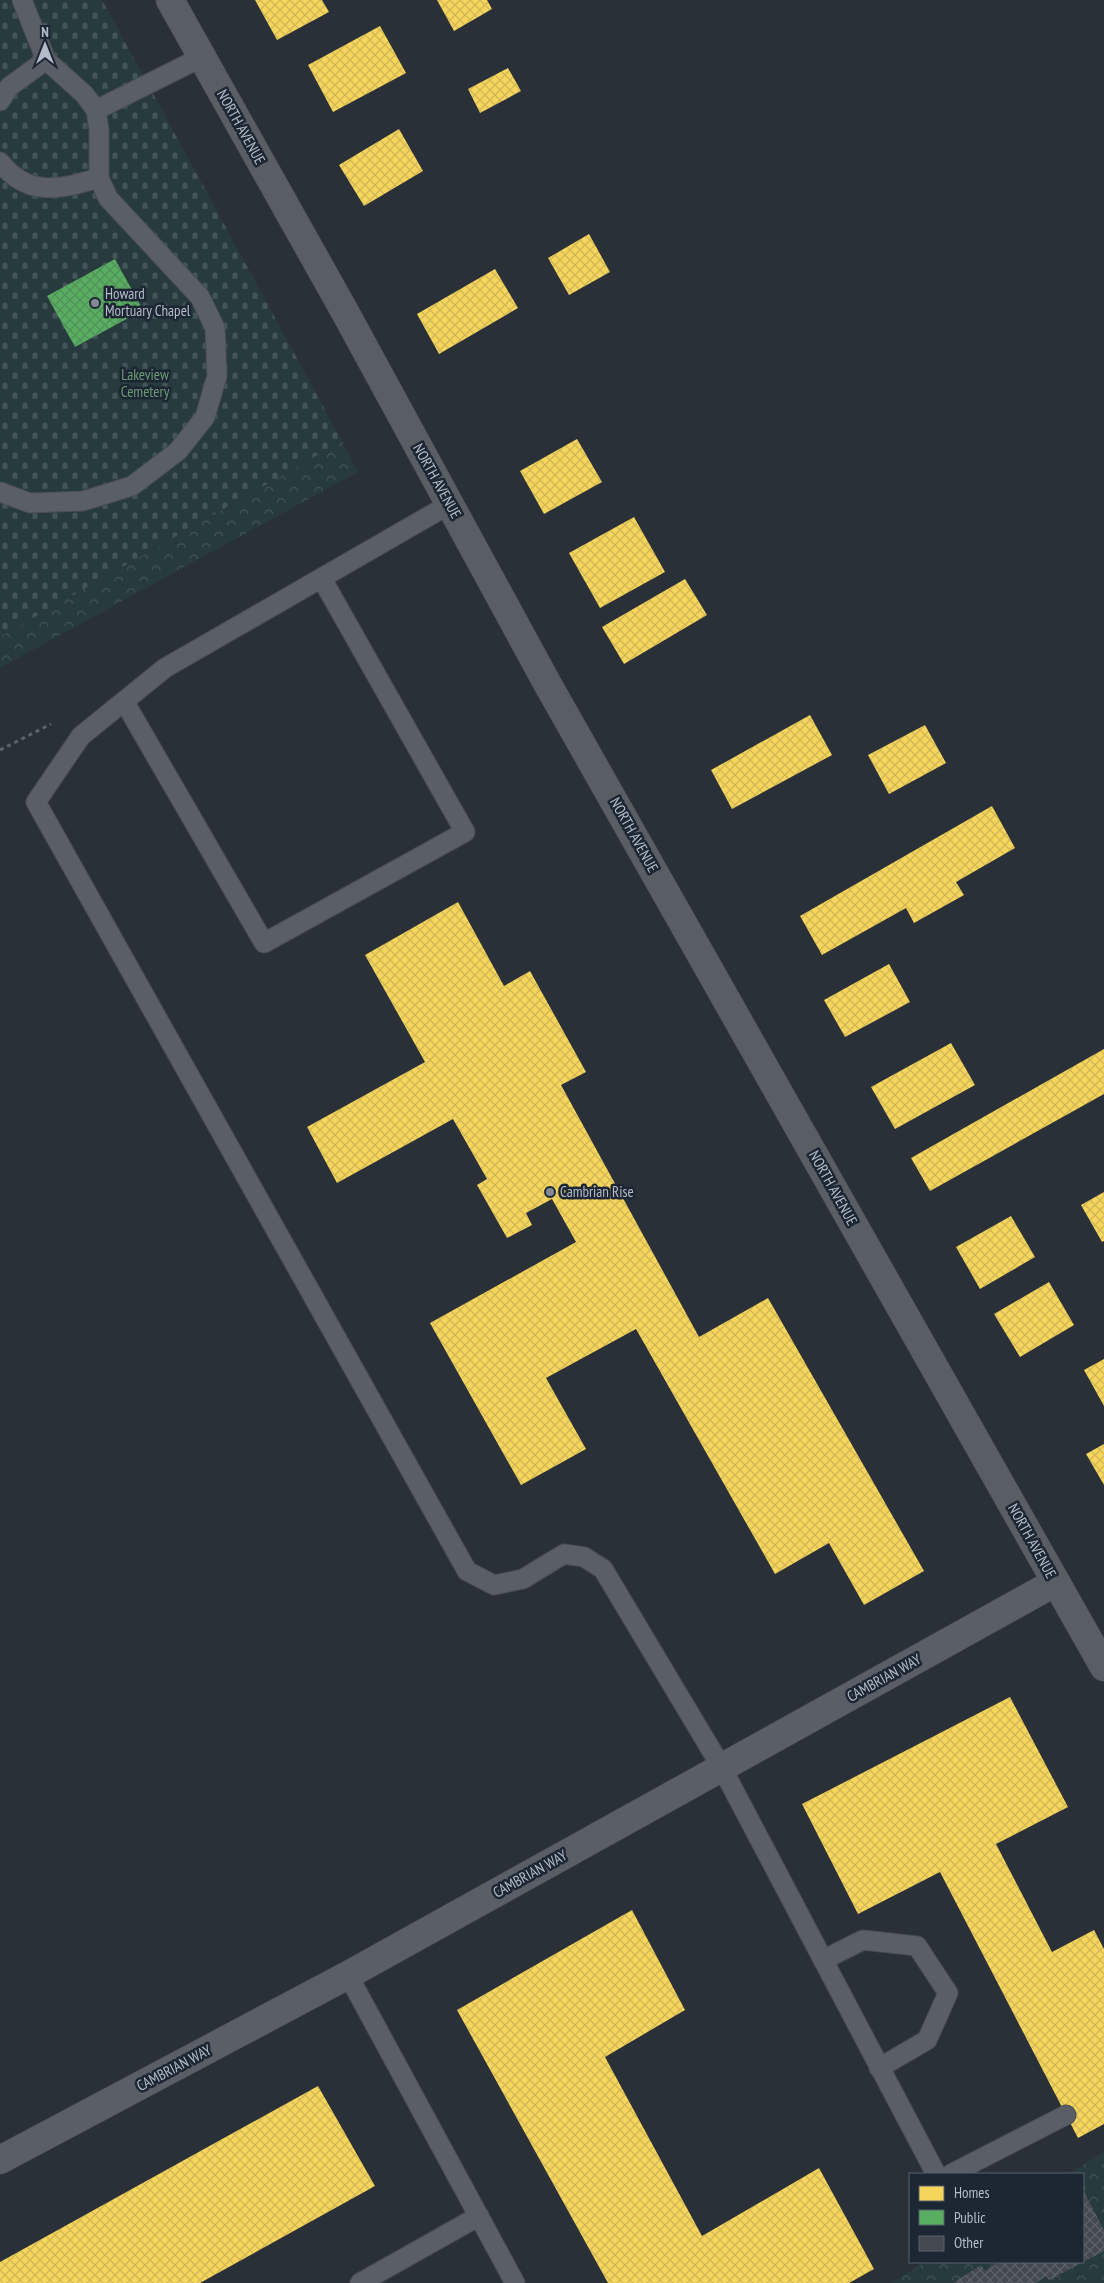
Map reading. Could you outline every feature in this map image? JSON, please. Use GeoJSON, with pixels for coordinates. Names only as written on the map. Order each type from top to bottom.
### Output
{"type":"FeatureCollection","features":[{"type":"Feature","properties":{"kind":"main road","name":"NORTH AVENUE"},"geometry":{"type":"LineString","coordinates":[[170,0],[450,504],[547,683],[1104,1667]]}},
{"type":"Feature","properties":{"kind":"street","name":"CAMBRIAN WAY"},"geometry":{"type":"LineString","coordinates":[[0,2160],[348,1975],[1056,1582]]}},
{"type":"Feature","properties":{"kind":"lane"},"geometry":{"type":"LineString","coordinates":[[0,492],[30,503],[83,501],[132,486],[178,451],[205,417],[217,376],[215,328],[200,298],[108,198],[99,178],[99,130],[96,110],[84,94],[46,60],[22,0]]}},
{"type":"Feature","properties":{"kind":"lane"},"geometry":{"type":"LineString","coordinates":[[96,110],[202,57]]}},
{"type":"Feature","properties":{"kind":"lane"},"geometry":{"type":"LineString","coordinates":[[0,101],[9,87],[46,60]]}},
{"type":"Feature","properties":{"kind":"lane"},"geometry":{"type":"LineString","coordinates":[[0,162],[10,174],[29,185],[48,189],[99,178]]}},
{"type":"Feature","properties":{"kind":"lane"},"geometry":{"type":"LineString","coordinates":[[450,504],[165,668],[81,736],[36,802],[467,1571],[494,1585],[523,1579],[564,1554],[584,1557],[603,1569],[722,1768],[935,2173]]}},
{"type":"Feature","properties":{"kind":"lane"},"geometry":{"type":"LineString","coordinates":[[124,700],[264,943],[465,832],[322,579]]}},
{"type":"Feature","properties":{"kind":"lane"},"geometry":{"type":"LineString","coordinates":[[823,1960],[863,1940],[917,1946],[948,1993],[927,2040],[879,2068]]}},
{"type":"Feature","properties":{"kind":"lane"},"geometry":{"type":"LineString","coordinates":[[348,1975],[516,2283]]}},
{"type":"Feature","properties":{"kind":"lane"},"geometry":{"type":"LineString","coordinates":[[953,2173],[1066,2115]]}},
{"type":"Feature","properties":{"kind":"lane"},"geometry":{"type":"LineString","coordinates":[[360,2283],[479,2216]]}},
{"type":"Feature","properties":{"kind":"green space","name":"Lakeview Cemetery"},"geometry":{"type":"Polygon","coordinates":[[[0,0],[102,0],[342,441],[0,637],[0,0]]]}},
{"type":"Feature","properties":{"kind":"green space"},"geometry":{"type":"Polygon","coordinates":[[[342,441],[358,472],[0,668],[0,637],[342,441]]]}},
{"type":"Feature","properties":{"kind":"green space"},"geometry":{"type":"Polygon","coordinates":[[[1104,2152],[1104,2283],[891,2283],[923,2263],[1084,2263],[1084,2173],[1070,2173],[1104,2152]]]}},
{"type":"Feature","properties":{"kind":"building: Homes"},"geometry":{"type":"Polygon","coordinates":[[[255,0],[322,0],[329,12],[277,40],[255,0]]]}},
{"type":"Feature","properties":{"kind":"building: Homes"},"geometry":{"type":"Polygon","coordinates":[[[437,0],[487,0],[492,9],[454,31],[437,0]]]}},
{"type":"Feature","properties":{"kind":"building: Homes"},"geometry":{"type":"Polygon","coordinates":[[[380,26],[406,73],[333,112],[308,65],[380,26]]]}},
{"type":"Feature","properties":{"kind":"building: Homes"},"geometry":{"type":"Polygon","coordinates":[[[508,68],[521,91],[480,113],[468,89],[508,68]]]}},
{"type":"Feature","properties":{"kind":"building: Homes"},"geometry":{"type":"Polygon","coordinates":[[[399,129],[423,171],[364,206],[339,165],[399,129]]]}},
{"type":"Feature","properties":{"kind":"building: Homes"},"geometry":{"type":"Polygon","coordinates":[[[589,234],[610,272],[569,295],[548,258],[589,234]]]}},
{"type":"Feature","properties":{"kind":"building: Homes"},"geometry":{"type":"Polygon","coordinates":[[[495,269],[518,308],[439,354],[417,314],[495,269]]]}},
{"type":"Feature","properties":{"kind":"building: Homes"},"geometry":{"type":"Polygon","coordinates":[[[577,439],[602,482],[544,514],[520,471],[577,439]]]}},
{"type":"Feature","properties":{"kind":"building: Homes"},"geometry":{"type":"Polygon","coordinates":[[[634,517],[665,572],[600,608],[569,553],[634,517]]]}},
{"type":"Feature","properties":{"kind":"building: Homes"},"geometry":{"type":"Polygon","coordinates":[[[685,579],[707,615],[624,664],[602,627],[685,579]]]}},
{"type":"Feature","properties":{"kind":"building: Homes"},"geometry":{"type":"Polygon","coordinates":[[[810,715],[832,755],[732,809],[711,770],[810,715]]]}},
{"type":"Feature","properties":{"kind":"building: Homes"},"geometry":{"type":"Polygon","coordinates":[[[925,725],[946,763],[889,794],[868,755],[925,725]]]}},
{"type":"Feature","properties":{"kind":"building: Homes"},"geometry":{"type":"Polygon","coordinates":[[[992,806],[1015,848],[956,882],[964,895],[914,923],[906,908],[822,955],[800,916],[992,806]]]}},
{"type":"Feature","properties":{"kind":"building: Homes","name":"Cambrian Rise"},"geometry":{"type":"Polygon","coordinates":[[[458,902],[504,986],[530,971],[586,1072],[561,1085],[699,1337],[768,1298],[924,1571],[864,1605],[829,1543],[775,1574],[636,1329],[546,1378],[586,1449],[521,1485],[430,1323],[576,1242],[552,1199],[526,1213],[532,1225],[507,1238],[477,1185],[487,1179],[453,1119],[337,1183],[307,1127],[425,1062],[365,955],[458,902]]]}},
{"type":"Feature","properties":{"kind":"building: Homes"},"geometry":{"type":"Polygon","coordinates":[[[889,964],[910,1002],[845,1037],[824,1000],[889,964]]]}},
{"type":"Feature","properties":{"kind":"building: Homes"},"geometry":{"type":"Polygon","coordinates":[[[951,1043],[975,1085],[895,1129],[871,1087],[951,1043]]]}},
{"type":"Feature","properties":{"kind":"building: Homes"},"geometry":{"type":"Polygon","coordinates":[[[1104,1049],[1104,1094],[930,1191],[911,1158],[1104,1049]]]}},
{"type":"Feature","properties":{"kind":"building: Homes"},"geometry":{"type":"Polygon","coordinates":[[[1104,1192],[1104,1241],[1102,1242],[1081,1205],[1104,1192]]]}},
{"type":"Feature","properties":{"kind":"building: Homes"},"geometry":{"type":"Polygon","coordinates":[[[1011,1216],[1035,1257],[980,1289],[956,1247],[1011,1216]]]}},
{"type":"Feature","properties":{"kind":"building: Homes"},"geometry":{"type":"Polygon","coordinates":[[[1049,1282],[1074,1325],[1020,1357],[994,1314],[1049,1282]]]}},
{"type":"Feature","properties":{"kind":"building: Homes"},"geometry":{"type":"Polygon","coordinates":[[[1104,1359],[1104,1406],[1084,1370],[1104,1359]]]}},
{"type":"Feature","properties":{"kind":"building: Homes"},"geometry":{"type":"Polygon","coordinates":[[[1104,1444],[1104,1485],[1086,1454],[1104,1444]]]}},
{"type":"Feature","properties":{"kind":"building: Homes"},"geometry":{"type":"Polygon","coordinates":[[[1010,1697],[1068,1807],[996,1844],[1052,1952],[1094,1930],[1104,1949],[1104,2124],[1078,2138],[940,1872],[858,1914],[802,1804],[1010,1697]]]}},
{"type":"Feature","properties":{"kind":"building: Homes"},"geometry":{"type":"Polygon","coordinates":[[[632,1910],[685,2010],[605,2057],[702,2236],[819,2168],[874,2269],[849,2283],[608,2283],[457,2010],[632,1910]]]}},
{"type":"Feature","properties":{"kind":"building: Homes"},"geometry":{"type":"Polygon","coordinates":[[[318,2086],[375,2186],[200,2283],[0,2283],[0,2262],[318,2086]]]}},
{"type":"Feature","properties":{"kind":"building: Public","name":"Howard Mortuary Chapel"},"geometry":{"type":"Polygon","coordinates":[[[115,259],[143,310],[75,347],[47,296],[115,259]]]}},
{"type":"Feature","properties":{"kind":"building: Other"},"geometry":{"type":"Polygon","coordinates":[[[1084,2192],[1104,2230],[1104,2251],[1084,2262],[1084,2192]]]}},
{"type":"Feature","properties":{"kind":"building: Other"},"geometry":{"type":"Polygon","coordinates":[[[998,2263],[1081,2263],[1049,2280],[1046,2276],[1036,2283],[953,2283],[981,2265],[985,2271],[998,2263]]]}},
{"type":"Feature","properties":{"kind":"place","name":"Howard Mortuary Chapel"},"geometry":{"type":"Point","coordinates":[95,303]}},
{"type":"Feature","properties":{"kind":"place","name":"Cambrian Rise"},"geometry":{"type":"Point","coordinates":[550,1192]}}]}
